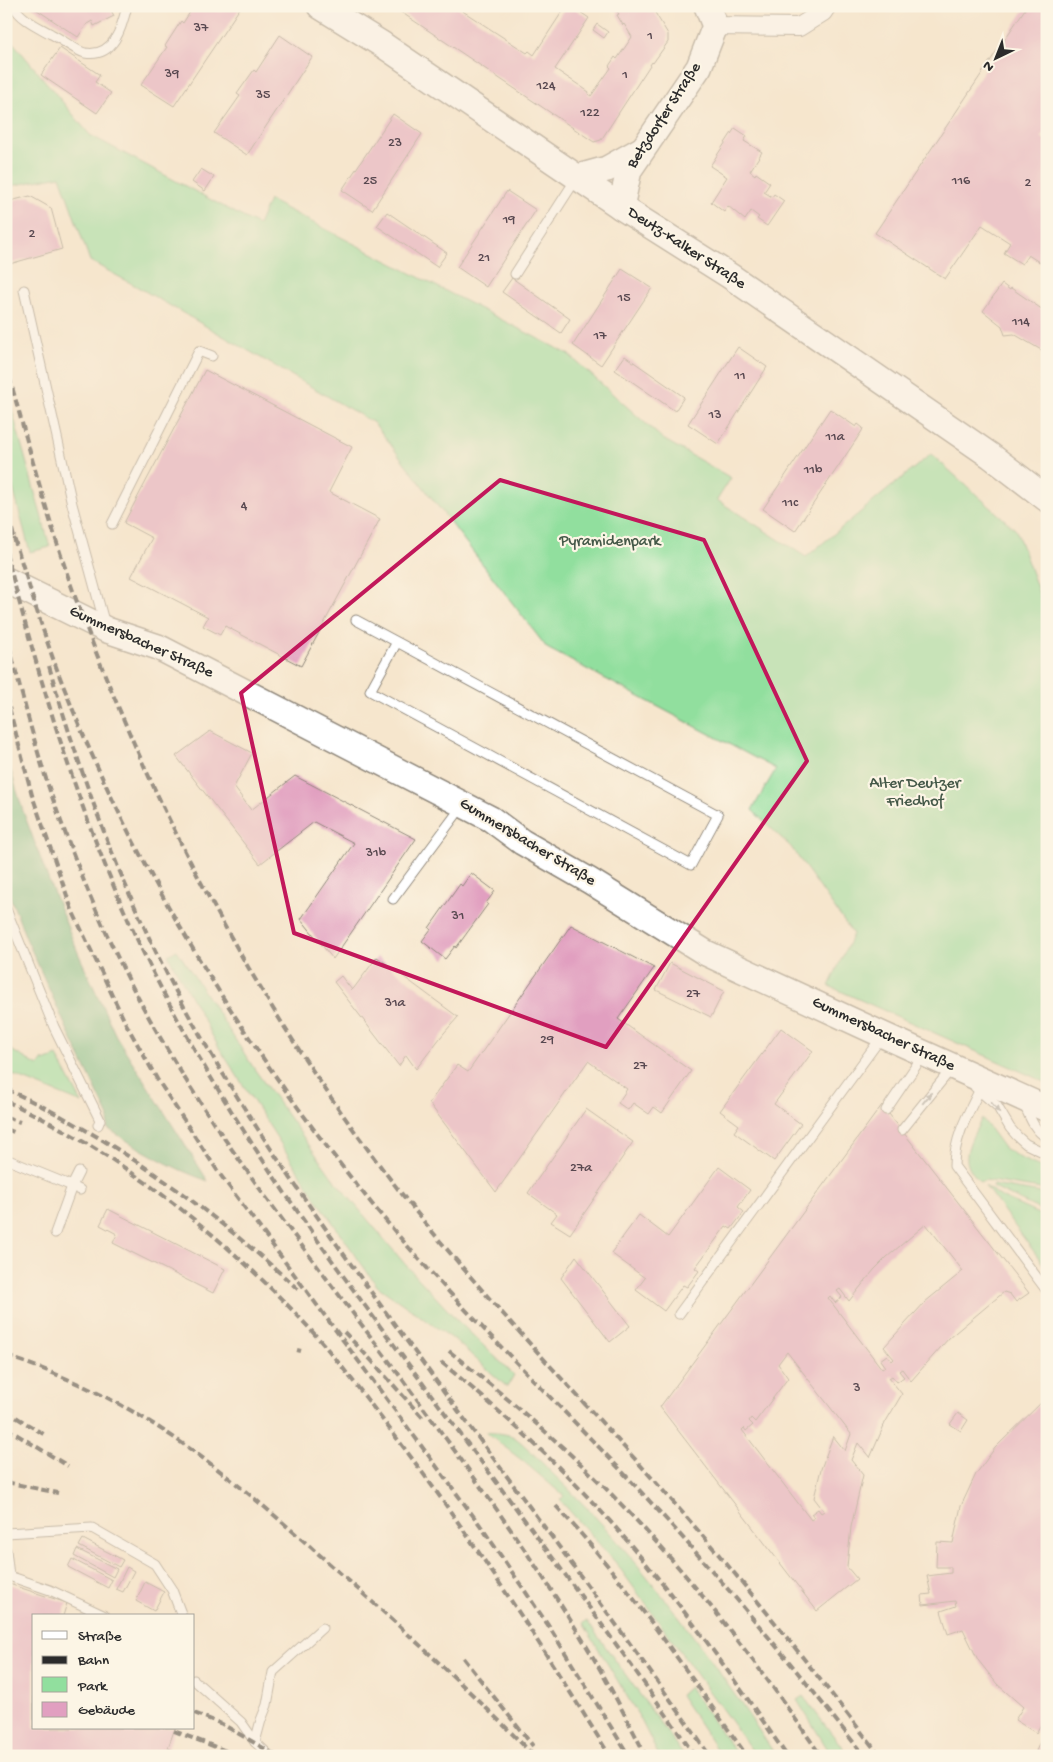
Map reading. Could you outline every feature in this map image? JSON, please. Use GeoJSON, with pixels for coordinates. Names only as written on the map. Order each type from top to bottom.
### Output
{"type":"FeatureCollection","features":[{"type":"Feature","properties":{"kind":"street","name":"Deutz-Kalker Straße"},"geometry":{"type":"LineString","coordinates":[[320,6],[383,45],[621,207],[730,276],[898,390],[991,456],[1047,499]]}},
{"type":"Feature","properties":{"kind":"street","name":"Betzdorfer Straße"},"geometry":{"type":"LineString","coordinates":[[621,207],[629,170],[699,67],[711,16],[798,27],[823,12],[827,6]]}},
{"type":"Feature","properties":{"kind":"street"},"geometry":{"type":"LineString","coordinates":[[578,177],[607,169],[644,149]]}},
{"type":"Feature","properties":{"kind":"street","name":"Gummersbacher Straße"},"geometry":{"type":"LineString","coordinates":[[6,580],[107,630],[158,647],[491,819],[522,842],[590,881],[706,953],[924,1054],[969,1077],[1047,1108]]}},
{"type":"Feature","properties":{"kind":"lane"},"geometry":{"type":"LineString","coordinates":[[14,6],[16,11],[36,25],[85,53],[102,52],[112,44],[122,26],[127,6]]}},
{"type":"Feature","properties":{"kind":"lane"},"geometry":{"type":"LineString","coordinates":[[515,274],[578,177]]}},
{"type":"Feature","properties":{"kind":"lane"},"geometry":{"type":"LineString","coordinates":[[24,290],[72,504],[107,630]]}},
{"type":"Feature","properties":{"kind":"lane"},"geometry":{"type":"LineString","coordinates":[[112,524],[199,351],[212,356]]}},
{"type":"Feature","properties":{"kind":"lane"},"geometry":{"type":"LineString","coordinates":[[356,620],[397,642],[718,816],[691,865],[370,692],[397,642]]}},
{"type":"Feature","properties":{"kind":"lane"},"geometry":{"type":"LineString","coordinates":[[393,899],[463,805]]}},
{"type":"Feature","properties":{"kind":"lane"},"geometry":{"type":"LineString","coordinates":[[6,909],[54,1027],[100,1120],[98,1125]]}},
{"type":"Feature","properties":{"kind":"lane"},"geometry":{"type":"LineString","coordinates":[[679,1314],[883,1035]]}},
{"type":"Feature","properties":{"kind":"lane"},"geometry":{"type":"LineString","coordinates":[[886,1110],[924,1054]]}},
{"type":"Feature","properties":{"kind":"lane"},"geometry":{"type":"LineString","coordinates":[[902,1130],[969,1077]]}},
{"type":"Feature","properties":{"kind":"lane"},"geometry":{"type":"LineString","coordinates":[[969,1077],[997,1106],[1017,1136],[1026,1144],[1047,1154]]}},
{"type":"Feature","properties":{"kind":"lane"},"geometry":{"type":"LineString","coordinates":[[969,1077],[954,1152],[954,1166],[1047,1291]]}},
{"type":"Feature","properties":{"kind":"lane"},"geometry":{"type":"LineString","coordinates":[[1021,1097],[1039,1134],[1047,1138]]}},
{"type":"Feature","properties":{"kind":"lane"},"geometry":{"type":"LineString","coordinates":[[6,1159],[76,1188]]}},
{"type":"Feature","properties":{"kind":"lane"},"geometry":{"type":"LineString","coordinates":[[55,1233],[76,1188],[79,1172]]}},
{"type":"Feature","properties":{"kind":"lane"},"geometry":{"type":"LineString","coordinates":[[6,1533],[92,1528],[155,1564],[172,1590],[181,1614]]}},
{"type":"Feature","properties":{"kind":"lane"},"geometry":{"type":"LineString","coordinates":[[6,1550],[8,1575],[50,1590],[101,1614]]}},
{"type":"Feature","properties":{"kind":"lane"},"geometry":{"type":"LineString","coordinates":[[255,1742],[267,1705],[273,1672],[322,1628]]}},
{"type":"Feature","properties":{"kind":"lane"},"geometry":{"type":"LineString","coordinates":[[195,1681],[241,1722],[255,1742],[270,1756]]}},
{"type":"Feature","properties":{"kind":"highlighted area"},"geometry":{"type":"Polygon","coordinates":[[[500,480],[704,540],[807,761],[606,1047],[294,933],[241,693],[500,480]]]}},
{"type":"Feature","properties":{"kind":"green space","name":"Pyramidenpark"},"geometry":{"type":"Polygon","coordinates":[[[6,34],[90,135],[258,225],[269,200],[568,354],[663,439],[731,478],[717,500],[806,557],[931,454],[1016,530],[1047,615],[1047,1083],[829,986],[853,934],[791,847],[752,810],[776,769],[547,648],[374,423],[90,261],[60,176],[6,187],[6,34]]]}},
{"type":"Feature","properties":{"kind":"green space"},"geometry":{"type":"Polygon","coordinates":[[[6,389],[50,547],[30,552],[6,462],[6,389]]]}},
{"type":"Feature","properties":{"kind":"green space"},"geometry":{"type":"Polygon","coordinates":[[[6,755],[23,811],[52,889],[79,955],[116,1036],[208,1181],[156,1158],[107,1128],[109,1117],[26,938],[6,886],[6,755]]]}},
{"type":"Feature","properties":{"kind":"green space"},"geometry":{"type":"Polygon","coordinates":[[[177,950],[255,1070],[332,1177],[404,1263],[458,1321],[514,1375],[507,1387],[456,1341],[377,1286],[317,1200],[218,1046],[168,955],[177,950]]]}},
{"type":"Feature","properties":{"kind":"green space"},"geometry":{"type":"Polygon","coordinates":[[[6,1047],[38,1066],[43,1059],[44,1061],[57,1056],[82,1103],[6,1072],[6,1047]]]}},
{"type":"Feature","properties":{"kind":"green space"},"geometry":{"type":"Polygon","coordinates":[[[982,1118],[1004,1148],[1022,1159],[1047,1170],[1047,1190],[985,1180],[980,1182],[969,1167],[967,1153],[982,1118]]]}},
{"type":"Feature","properties":{"kind":"green space"},"geometry":{"type":"Polygon","coordinates":[[[993,1185],[1047,1194],[1047,1213],[992,1187],[993,1185]]]}},
{"type":"Feature","properties":{"kind":"green space"},"geometry":{"type":"Polygon","coordinates":[[[985,1186],[1003,1198],[1047,1218],[1047,1269],[985,1186]]]}},
{"type":"Feature","properties":{"kind":"green space"},"geometry":{"type":"Polygon","coordinates":[[[485,1432],[509,1435],[521,1442],[615,1539],[644,1573],[726,1681],[776,1756],[756,1756],[616,1563],[560,1500],[564,1496],[485,1432]]]}},
{"type":"Feature","properties":{"kind":"green space"},"geometry":{"type":"Polygon","coordinates":[[[587,1621],[684,1756],[659,1756],[640,1718],[583,1623],[587,1621]]]}},
{"type":"Feature","properties":{"kind":"green space"},"geometry":{"type":"Polygon","coordinates":[[[689,1687],[738,1756],[721,1756],[680,1695],[689,1687]]]}},
{"type":"Feature","properties":{"kind":"green space"},"geometry":{"type":"Polygon","coordinates":[[[803,1696],[849,1756],[832,1756],[797,1700],[803,1696]]]}},
{"type":"Feature","properties":{"kind":"building"},"geometry":{"type":"Polygon","coordinates":[[[31,6],[109,6],[114,16],[94,26],[92,21],[87,24],[78,37],[31,6]]]}},
{"type":"Feature","properties":{"kind":"building"},"geometry":{"type":"Polygon","coordinates":[[[194,6],[237,6],[240,8],[174,106],[141,85],[167,47],[165,46],[181,21],[183,23],[194,6]]]}},
{"type":"Feature","properties":{"kind":"building"},"geometry":{"type":"Polygon","coordinates":[[[392,6],[455,6],[527,53],[529,51],[534,55],[562,12],[568,6],[571,6],[589,18],[555,69],[589,92],[588,94],[591,96],[611,68],[609,66],[615,57],[617,59],[632,37],[613,6],[651,6],[668,34],[668,42],[652,62],[601,140],[594,142],[392,6]]]}},
{"type":"Feature","properties":{"kind":"building"},"geometry":{"type":"Polygon","coordinates":[[[1027,6],[1047,6],[1047,129],[1041,137],[1047,141],[1047,267],[1028,255],[1022,264],[1004,253],[1010,243],[982,225],[945,279],[875,233],[1027,6]]]}},
{"type":"Feature","properties":{"kind":"building"},"geometry":{"type":"Polygon","coordinates":[[[597,24],[608,32],[604,38],[593,30],[597,24]]]}},
{"type":"Feature","properties":{"kind":"building"},"geometry":{"type":"Polygon","coordinates":[[[280,35],[312,57],[247,155],[214,133],[240,96],[237,94],[254,70],[256,72],[280,35]]]}},
{"type":"Feature","properties":{"kind":"building"},"geometry":{"type":"Polygon","coordinates":[[[60,48],[100,75],[95,82],[111,93],[97,113],[41,75],[60,48]]]}},
{"type":"Feature","properties":{"kind":"building"},"geometry":{"type":"Polygon","coordinates":[[[393,114],[422,134],[372,210],[342,190],[393,114]]]}},
{"type":"Feature","properties":{"kind":"building"},"geometry":{"type":"Polygon","coordinates":[[[735,128],[747,136],[744,141],[762,152],[750,171],[770,183],[764,192],[772,197],[774,194],[784,201],[767,226],[757,219],[759,217],[751,211],[745,220],[728,206],[724,212],[711,202],[727,177],[710,166],[735,128]]]}},
{"type":"Feature","properties":{"kind":"building"},"geometry":{"type":"Polygon","coordinates":[[[201,169],[214,177],[205,191],[192,182],[201,169]]]}},
{"type":"Feature","properties":{"kind":"building"},"geometry":{"type":"Polygon","coordinates":[[[507,191],[536,210],[486,287],[457,267],[507,191]]]}},
{"type":"Feature","properties":{"kind":"building"},"geometry":{"type":"Polygon","coordinates":[[[30,196],[51,208],[62,249],[6,265],[6,202],[30,196]]]}},
{"type":"Feature","properties":{"kind":"building"},"geometry":{"type":"Polygon","coordinates":[[[387,212],[447,253],[437,267],[377,226],[387,212]]]}},
{"type":"Feature","properties":{"kind":"building"},"geometry":{"type":"Polygon","coordinates":[[[622,269],[652,288],[601,365],[573,345],[622,269]]]}},
{"type":"Feature","properties":{"kind":"building"},"geometry":{"type":"Polygon","coordinates":[[[512,278],[570,319],[561,333],[502,292],[512,278]]]}},
{"type":"Feature","properties":{"kind":"building"},"geometry":{"type":"Polygon","coordinates":[[[1002,284],[1046,312],[1047,356],[1042,353],[1043,351],[1014,334],[1005,335],[1002,326],[983,311],[1002,284]]]}},
{"type":"Feature","properties":{"kind":"building"},"geometry":{"type":"Polygon","coordinates":[[[738,347],[767,367],[718,444],[688,424],[738,347]]]}},
{"type":"Feature","properties":{"kind":"building"},"geometry":{"type":"Polygon","coordinates":[[[625,356],[684,397],[675,411],[615,370],[625,356]]]}},
{"type":"Feature","properties":{"kind":"building"},"geometry":{"type":"Polygon","coordinates":[[[205,370],[352,447],[329,492],[380,519],[301,666],[225,626],[220,635],[203,626],[208,617],[131,577],[152,538],[124,523],[205,370]]]}},
{"type":"Feature","properties":{"kind":"building"},"geometry":{"type":"Polygon","coordinates":[[[830,409],[856,427],[858,424],[863,428],[795,531],[763,509],[830,409]]]}},
{"type":"Feature","properties":{"kind":"building"},"geometry":{"type":"Polygon","coordinates":[[[210,731],[252,753],[234,787],[251,810],[295,776],[416,839],[333,959],[301,919],[354,843],[314,822],[260,864],[176,756],[210,731]]]}},
{"type":"Feature","properties":{"kind":"building"},"geometry":{"type":"Polygon","coordinates":[[[471,873],[495,891],[486,903],[488,904],[456,948],[455,946],[445,959],[422,941],[460,884],[462,886],[471,873]]]}},
{"type":"Feature","properties":{"kind":"building"},"geometry":{"type":"Polygon","coordinates":[[[571,925],[654,968],[618,1019],[691,1071],[662,1113],[654,1107],[649,1114],[633,1103],[628,1110],[618,1103],[627,1089],[588,1061],[496,1192],[429,1103],[457,1065],[468,1072],[571,925]]]}},
{"type":"Feature","properties":{"kind":"building"},"geometry":{"type":"Polygon","coordinates":[[[377,957],[458,1017],[416,1069],[406,1055],[399,1066],[334,982],[341,976],[352,990],[377,957]]]}},
{"type":"Feature","properties":{"kind":"building"},"geometry":{"type":"Polygon","coordinates":[[[670,963],[724,991],[711,1017],[656,990],[670,963]]]}},
{"type":"Feature","properties":{"kind":"building"},"geometry":{"type":"Polygon","coordinates":[[[781,1028],[813,1051],[774,1104],[801,1124],[774,1161],[734,1132],[739,1125],[720,1111],[781,1028]]]}},
{"type":"Feature","properties":{"kind":"building"},"geometry":{"type":"Polygon","coordinates":[[[882,1105],[1029,1293],[1016,1302],[1010,1294],[1004,1292],[949,1338],[911,1381],[902,1369],[899,1371],[904,1377],[897,1382],[892,1376],[889,1378],[902,1394],[885,1423],[870,1458],[858,1443],[851,1460],[863,1475],[851,1527],[847,1567],[857,1579],[817,1611],[660,1407],[882,1105]],[[926,1224],[874,1270],[849,1301],[840,1289],[837,1291],[842,1297],[835,1303],[830,1296],[828,1298],[882,1369],[885,1367],[880,1360],[887,1355],[892,1361],[894,1359],[884,1347],[925,1302],[963,1271],[926,1224]],[[787,1352],[778,1364],[788,1378],[755,1422],[751,1418],[749,1421],[753,1425],[746,1431],[744,1428],[742,1430],[811,1520],[814,1518],[811,1514],[818,1509],[821,1513],[824,1511],[814,1498],[821,1469],[833,1436],[845,1451],[851,1434],[787,1352]]]}},
{"type":"Feature","properties":{"kind":"building"},"geometry":{"type":"Polygon","coordinates":[[[586,1109],[633,1142],[570,1234],[551,1222],[557,1214],[528,1193],[586,1109]]]}},
{"type":"Feature","properties":{"kind":"building"},"geometry":{"type":"Polygon","coordinates":[[[719,1167],[750,1190],[738,1207],[744,1212],[731,1229],[726,1226],[695,1268],[699,1271],[687,1287],[683,1285],[664,1311],[636,1290],[645,1278],[611,1253],[639,1215],[668,1237],[719,1167]]]}},
{"type":"Feature","properties":{"kind":"building"},"geometry":{"type":"Polygon","coordinates":[[[108,1209],[225,1269],[213,1293],[113,1243],[117,1234],[100,1225],[108,1209]]]}},
{"type":"Feature","properties":{"kind":"building"},"geometry":{"type":"Polygon","coordinates":[[[576,1256],[630,1326],[610,1342],[561,1278],[576,1256]]]}},
{"type":"Feature","properties":{"kind":"building"},"geometry":{"type":"Polygon","coordinates":[[[1047,1397],[1047,1721],[1044,1719],[1036,1733],[1015,1720],[1023,1707],[997,1684],[978,1660],[963,1629],[948,1634],[941,1611],[956,1606],[955,1601],[923,1605],[922,1595],[931,1594],[927,1576],[951,1573],[951,1567],[936,1567],[937,1542],[953,1543],[961,1506],[976,1474],[995,1448],[1047,1397]]]}},
{"type":"Feature","properties":{"kind":"building"},"geometry":{"type":"Polygon","coordinates":[[[958,1413],[968,1420],[961,1431],[950,1424],[958,1413]]]}},
{"type":"Feature","properties":{"kind":"building"},"geometry":{"type":"Polygon","coordinates":[[[83,1539],[123,1560],[119,1567],[79,1546],[83,1539]]]}},
{"type":"Feature","properties":{"kind":"building"},"geometry":{"type":"Polygon","coordinates":[[[77,1549],[117,1569],[113,1577],[74,1556],[77,1549]]]}},
{"type":"Feature","properties":{"kind":"building"},"geometry":{"type":"Polygon","coordinates":[[[72,1559],[112,1580],[108,1588],[68,1567],[72,1559]]]}},
{"type":"Feature","properties":{"kind":"building"},"geometry":{"type":"Polygon","coordinates":[[[127,1567],[134,1571],[123,1592],[116,1589],[127,1567]]]}},
{"type":"Feature","properties":{"kind":"building"},"geometry":{"type":"Polygon","coordinates":[[[145,1582],[164,1592],[154,1611],[136,1601],[145,1582]]]}},
{"type":"Feature","properties":{"kind":"building"},"geometry":{"type":"Polygon","coordinates":[[[6,1583],[67,1603],[64,1614],[32,1614],[32,1730],[174,1730],[168,1748],[186,1756],[6,1756],[6,1583]]]}},
{"type":"Feature","properties":{"kind":"building"},"geometry":{"type":"Polygon","coordinates":[[[1047,1726],[1047,1752],[1046,1755],[1036,1751],[1047,1726]]]}},
{"type":"Feature","properties":{"kind":"railway"},"geometry":{"type":"LineString","coordinates":[[6,365],[60,552],[81,613],[140,758],[210,898],[248,967],[289,1034],[332,1099],[378,1163],[448,1251],[701,1534],[779,1628],[880,1756]]}},
{"type":"Feature","properties":{"kind":"railway"},"geometry":{"type":"LineString","coordinates":[[6,506],[16,545]]}},
{"type":"Feature","properties":{"kind":"railway"},"geometry":{"type":"LineString","coordinates":[[14,538],[59,676],[95,763],[127,830],[200,961],[283,1087],[372,1204],[401,1238],[460,1304],[614,1463],[679,1534],[774,1643],[864,1756]]}},
{"type":"Feature","properties":{"kind":"railway"},"geometry":{"type":"LineString","coordinates":[[6,552],[38,669],[75,785],[96,842],[143,953],[198,1056],[227,1105],[321,1245],[594,1614],[695,1756]]}},
{"type":"Feature","properties":{"kind":"railway"},"geometry":{"type":"LineString","coordinates":[[6,634],[38,752],[69,842],[110,942],[162,1041],[225,1139],[258,1186],[422,1406],[545,1580],[590,1652],[646,1756]]}},
{"type":"Feature","properties":{"kind":"railway"},"geometry":{"type":"LineString","coordinates":[[49,666],[90,795],[123,879],[160,961],[207,1047],[263,1138],[354,1269],[601,1604],[710,1756]]}},
{"type":"Feature","properties":{"kind":"railway"},"geometry":{"type":"LineString","coordinates":[[6,696],[32,795],[72,910],[125,1022],[157,1079],[219,1173],[480,1525],[548,1625],[629,1756]]}},
{"type":"Feature","properties":{"kind":"railway"},"geometry":{"type":"LineString","coordinates":[[6,1089],[86,1130],[162,1179],[234,1233],[301,1292]]}},
{"type":"Feature","properties":{"kind":"railway"},"geometry":{"type":"LineString","coordinates":[[6,1101],[90,1145],[169,1200],[243,1262],[310,1329],[362,1392],[450,1510],[532,1632],[610,1756]]}},
{"type":"Feature","properties":{"kind":"railway"},"geometry":{"type":"LineString","coordinates":[[6,1117],[20,1122]]}},
{"type":"Feature","properties":{"kind":"railway"},"geometry":{"type":"LineString","coordinates":[[6,1129],[16,1133]]}},
{"type":"Feature","properties":{"kind":"railway"},"geometry":{"type":"LineString","coordinates":[[344,1332],[423,1418]]}},
{"type":"Feature","properties":{"kind":"railway"},"geometry":{"type":"LineString","coordinates":[[297,1350],[301,1351]]}},
{"type":"Feature","properties":{"kind":"railway"},"geometry":{"type":"LineString","coordinates":[[449,1351],[556,1441],[644,1529],[724,1623],[774,1689],[821,1756]]}},
{"type":"Feature","properties":{"kind":"railway"},"geometry":{"type":"LineString","coordinates":[[6,1356],[36,1366],[93,1391],[121,1405],[183,1443],[240,1487],[323,1558],[397,1624],[534,1756]]}},
{"type":"Feature","properties":{"kind":"railway"},"geometry":{"type":"LineString","coordinates":[[441,1362],[539,1448],[608,1519],[650,1568],[691,1621],[787,1756]]}},
{"type":"Feature","properties":{"kind":"railway"},"geometry":{"type":"LineString","coordinates":[[6,1411],[45,1435]]}},
{"type":"Feature","properties":{"kind":"railway"},"geometry":{"type":"LineString","coordinates":[[6,1428],[68,1466]]}},
{"type":"Feature","properties":{"kind":"railway"},"geometry":{"type":"LineString","coordinates":[[6,1482],[58,1493]]}},
{"type":"Feature","properties":{"kind":"railway"},"geometry":{"type":"LineString","coordinates":[[556,1506],[632,1596],[747,1756]]}},
{"type":"Feature","properties":{"kind":"railway"},"geometry":{"type":"LineString","coordinates":[[463,1658],[533,1746]]}},
{"type":"Feature","properties":{"kind":"railway"},"geometry":{"type":"LineString","coordinates":[[195,1713],[222,1724],[277,1756]]}},
{"type":"Feature","properties":{"kind":"railway"},"geometry":{"type":"LineString","coordinates":[[174,1731],[239,1756]]}},
{"type":"Feature","properties":{"kind":"park label","name":"Alter Deutzer Friedhof"},"geometry":{"type":"Point","coordinates":[915,793]}}]}
